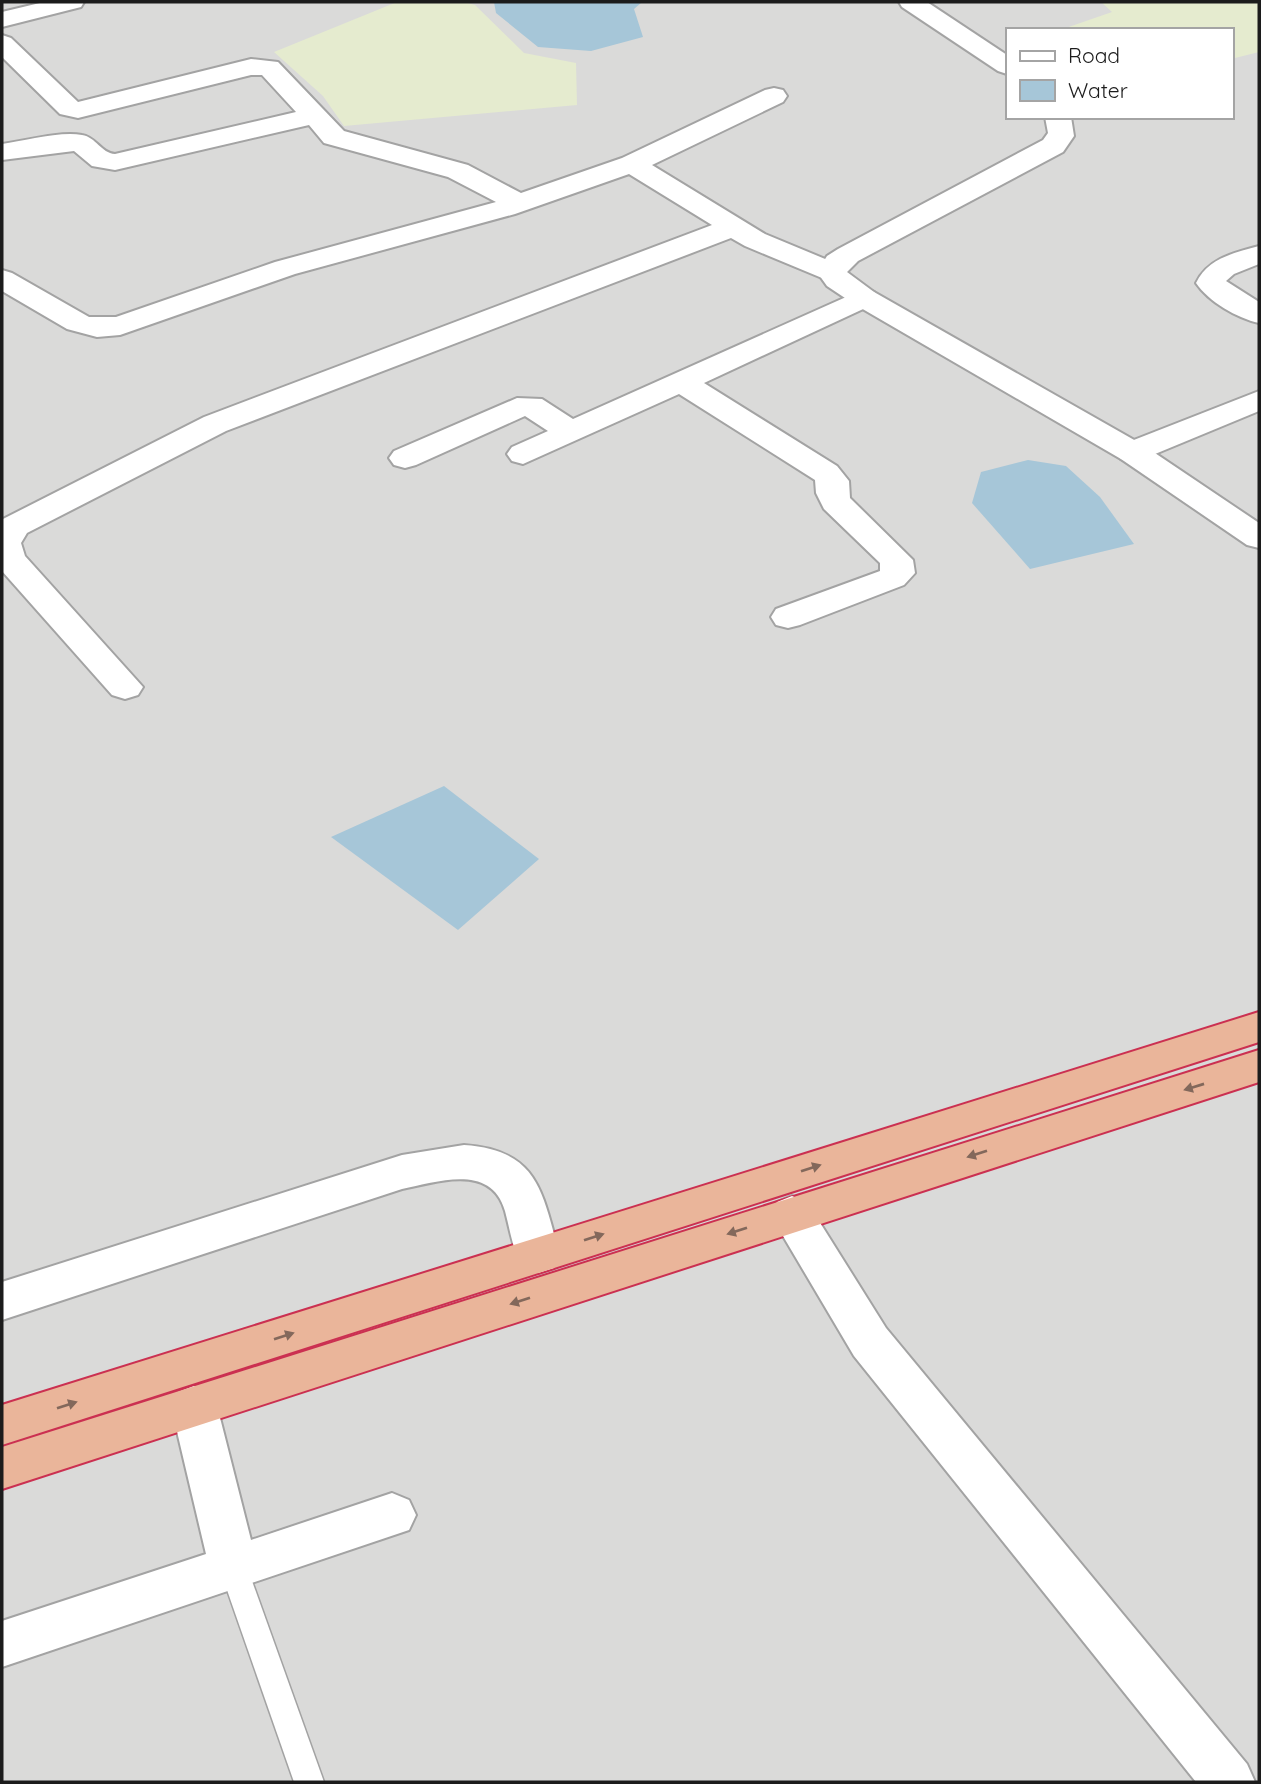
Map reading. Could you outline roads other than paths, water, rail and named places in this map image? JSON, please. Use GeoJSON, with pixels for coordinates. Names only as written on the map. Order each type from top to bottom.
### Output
{"type":"FeatureCollection","features":[{"type":"Feature","properties":{"kind":"highway"},"geometry":{"type":"LineString","coordinates":[[2,1425],[1259,1027]]}},
{"type":"Feature","properties":{"kind":"highway"},"geometry":{"type":"LineString","coordinates":[[2,1468],[1259,1066]]}},
{"type":"Feature","properties":{"kind":"street"},"geometry":{"type":"LineString","coordinates":[[2,20],[72,2]]}},
{"type":"Feature","properties":{"kind":"street"},"geometry":{"type":"LineString","coordinates":[[911,2],[1006,65]]}},
{"type":"Feature","properties":{"kind":"street"},"geometry":{"type":"LineString","coordinates":[[2,43],[69,108],[78,110],[261,66],[276,72],[334,137],[458,171],[519,203]]}},
{"type":"Feature","properties":{"kind":"street"},"geometry":{"type":"LineString","coordinates":[[2,279],[78,323],[97,328],[120,326],[285,268],[519,203],[632,164],[774,96]]}},
{"type":"Feature","properties":{"kind":"street"},"geometry":{"type":"LineString","coordinates":[[2,152],[79,142],[96,159],[104,163],[115,162],[315,116]]}},
{"type":"Feature","properties":{"kind":"street"},"geometry":{"type":"LineString","coordinates":[[832,272],[837,262],[848,255],[1053,146],[1061,137],[1062,128],[1059,119]]}},
{"type":"Feature","properties":{"kind":"street"},"geometry":{"type":"LineString","coordinates":[[632,164],[733,227],[775,249],[832,272],[836,280],[864,298],[1132,452],[1254,528]]}},
{"type":"Feature","properties":{"kind":"street"},"geometry":{"type":"LineString","coordinates":[[125,687],[9,559],[4,543],[15,526],[215,424],[733,227]]}},
{"type":"Feature","properties":{"kind":"street"},"geometry":{"type":"LineString","coordinates":[[1259,255],[1225,267],[1213,275],[1211,283],[1221,292],[1259,314]]}},
{"type":"Feature","properties":{"kind":"street"},"geometry":{"type":"LineString","coordinates":[[523,454],[864,298]]}},
{"type":"Feature","properties":{"kind":"street"},"geometry":{"type":"LineString","coordinates":[[681,382],[826,473],[833,481],[832,493],[835,502],[896,560],[899,566],[898,573],[892,578],[788,617]]}},
{"type":"Feature","properties":{"kind":"street"},"geometry":{"type":"LineString","coordinates":[[1132,452],[1259,400]]}},
{"type":"Feature","properties":{"kind":"street"},"geometry":{"type":"LineString","coordinates":[[405,458],[517,407],[531,407],[572,432]]}},
{"type":"Feature","properties":{"kind":"street"},"geometry":{"type":"LineString","coordinates":[[2,1301],[402,1172],[462,1160],[496,1167],[517,1187],[538,1255]]}},
{"type":"Feature","properties":{"kind":"street"},"geometry":{"type":"LineString","coordinates":[[792,1214],[870,1342],[1229,1782]]}},
{"type":"Feature","properties":{"kind":"street"},"geometry":{"type":"LineString","coordinates":[[194,1406],[233,1567]]}},
{"type":"Feature","properties":{"kind":"street"},"geometry":{"type":"LineString","coordinates":[[2,1644],[392,1515]]}},
{"type":"Feature","properties":{"kind":"lane"},"geometry":{"type":"LineString","coordinates":[[233,1567],[309,1782]]}},
{"type":"Feature","properties":{"kind":"water"},"geometry":{"type":"Polygon","coordinates":[[[494,2],[640,2],[634,9],[643,37],[591,51],[538,47],[496,13],[494,2]]]}},
{"type":"Feature","properties":{"kind":"water"},"geometry":{"type":"Polygon","coordinates":[[[1028,460],[1066,466],[1100,497],[1134,544],[1030,569],[972,503],[981,472],[1028,460]]]}},
{"type":"Feature","properties":{"kind":"water"},"geometry":{"type":"Polygon","coordinates":[[[444,786],[539,859],[458,930],[331,837],[444,786]]]}}]}
